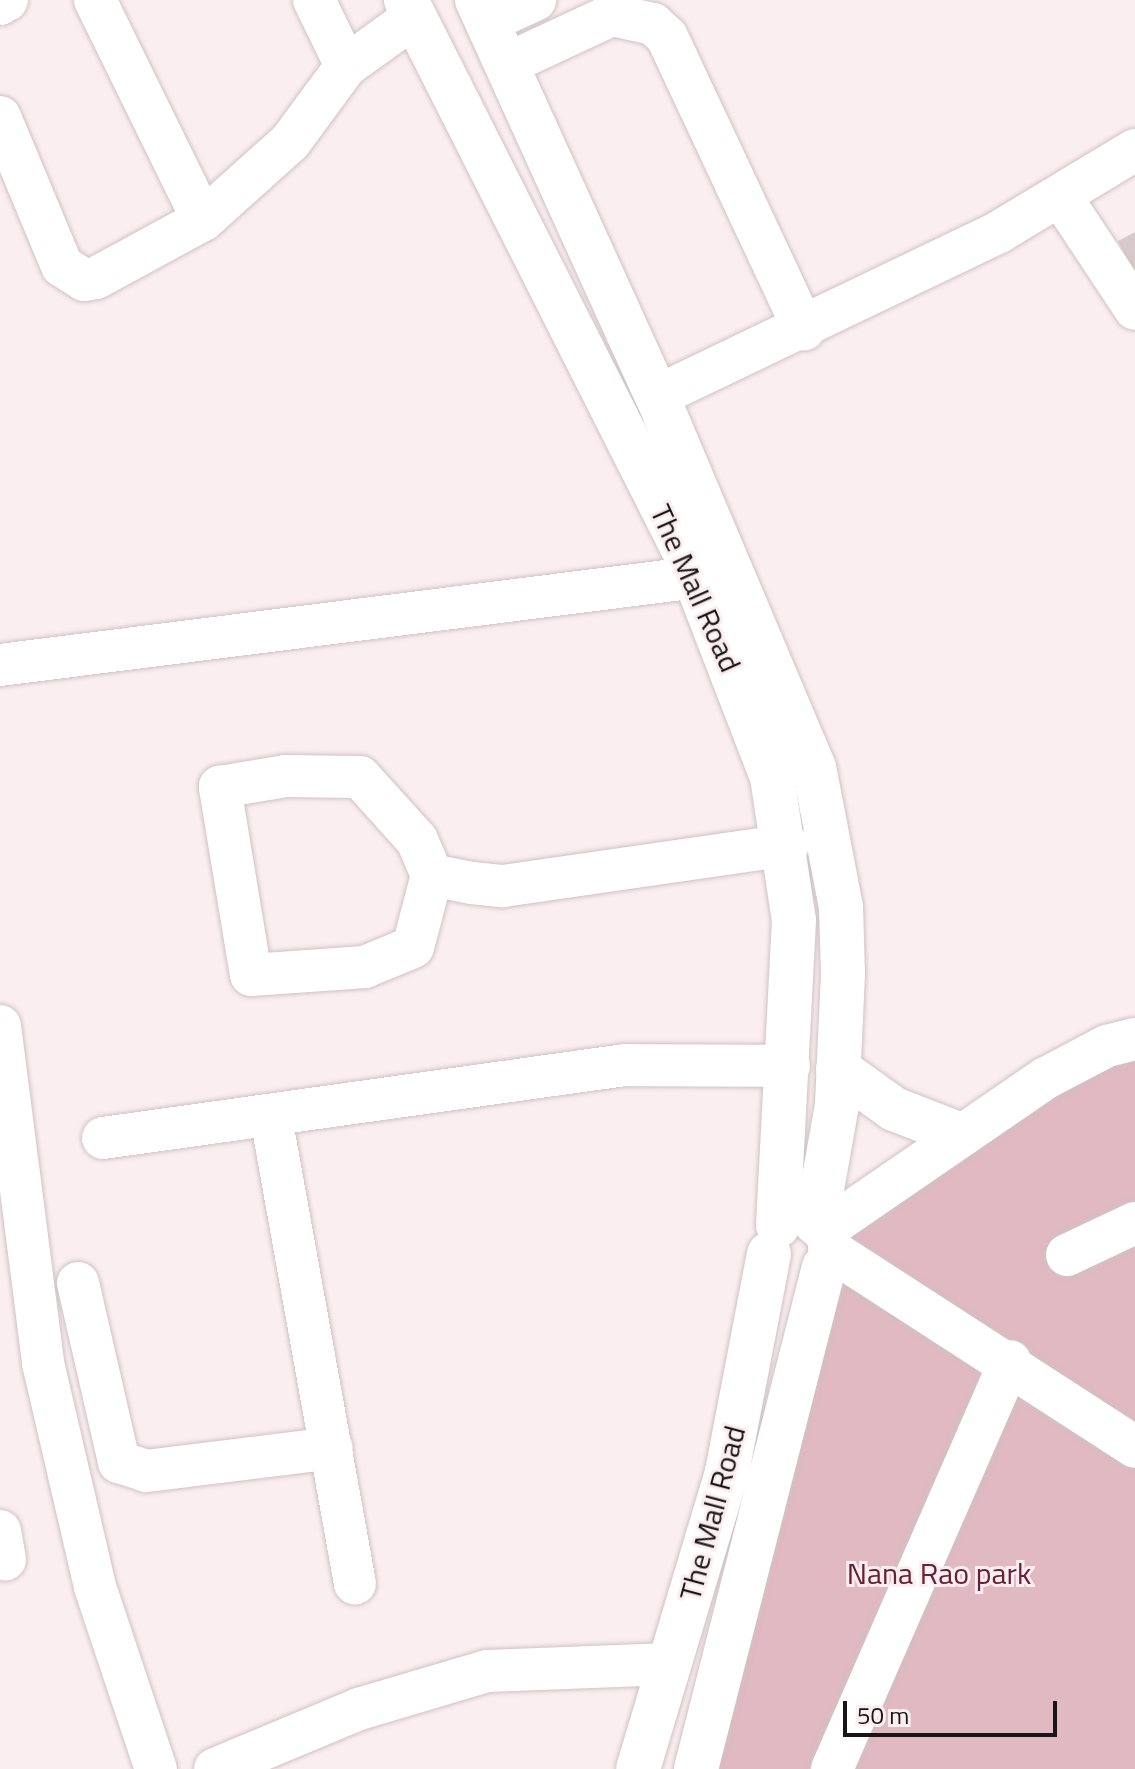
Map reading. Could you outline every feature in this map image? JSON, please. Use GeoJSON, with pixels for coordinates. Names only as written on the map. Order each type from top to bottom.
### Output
{"type":"FeatureCollection","features":[{"type":"Feature","properties":{"kind":"main road","name":"The Mall Road"},"geometry":{"type":"LineString","coordinates":[[410,8],[715,575],[814,767],[829,828],[843,959],[838,1069],[807,1242],[696,1769]]}},
{"type":"Feature","properties":{"kind":"main road","name":"The Mall Road"},"geometry":{"type":"LineString","coordinates":[[482,11],[509,63],[657,396],[715,575],[788,845],[794,920],[789,1066],[807,1242],[727,1472],[638,1769]]}},
{"type":"Feature","properties":{"kind":"main road"},"geometry":{"type":"LineString","coordinates":[[838,1069],[894,1109],[958,1134]]}},
{"type":"Feature","properties":{"kind":"street"},"geometry":{"type":"LineString","coordinates":[[0,4],[7,0]]}},
{"type":"Feature","properties":{"kind":"street"},"geometry":{"type":"LineString","coordinates":[[95,0],[203,220]]}},
{"type":"Feature","properties":{"kind":"street"},"geometry":{"type":"LineString","coordinates":[[314,0],[346,66]]}},
{"type":"Feature","properties":{"kind":"street"},"geometry":{"type":"LineString","coordinates":[[482,11],[535,0]]}},
{"type":"Feature","properties":{"kind":"street"},"geometry":{"type":"LineString","coordinates":[[0,117],[71,275],[84,280],[124,268],[203,220],[290,142],[346,66],[410,8]]}},
{"type":"Feature","properties":{"kind":"street"},"geometry":{"type":"LineString","coordinates":[[509,63],[612,15],[653,24],[667,37],[804,329]]}},
{"type":"Feature","properties":{"kind":"street"},"geometry":{"type":"LineString","coordinates":[[657,396],[804,329],[1061,197],[1135,150]]}},
{"type":"Feature","properties":{"kind":"street"},"geometry":{"type":"LineString","coordinates":[[1061,197],[1135,309]]}},
{"type":"Feature","properties":{"kind":"street"},"geometry":{"type":"LineString","coordinates":[[0,665],[715,575]]}},
{"type":"Feature","properties":{"kind":"street"},"geometry":{"type":"LineString","coordinates":[[286,776],[360,777],[417,840],[432,875],[413,947],[365,967],[251,975],[220,787],[286,776]]}},
{"type":"Feature","properties":{"kind":"street"},"geometry":{"type":"LineString","coordinates":[[432,875],[503,886],[788,845]]}},
{"type":"Feature","properties":{"kind":"street"},"geometry":{"type":"LineString","coordinates":[[0,1026],[43,1363],[95,1587],[156,1769]]}},
{"type":"Feature","properties":{"kind":"street"},"geometry":{"type":"LineString","coordinates":[[1135,1039],[1084,1056],[958,1134],[807,1242],[1010,1361],[1135,1447]]}},
{"type":"Feature","properties":{"kind":"street"},"geometry":{"type":"LineString","coordinates":[[103,1138],[271,1117],[625,1065],[789,1066]]}},
{"type":"Feature","properties":{"kind":"street"},"geometry":{"type":"LineString","coordinates":[[271,1117],[355,1584]]}},
{"type":"Feature","properties":{"kind":"street"},"geometry":{"type":"LineString","coordinates":[[1067,1255],[1135,1223]]}},
{"type":"Feature","properties":{"kind":"street"},"geometry":{"type":"LineString","coordinates":[[78,1283],[119,1462],[146,1471],[332,1448]]}},
{"type":"Feature","properties":{"kind":"street"},"geometry":{"type":"LineString","coordinates":[[832,1769],[1010,1361]]}},
{"type":"Feature","properties":{"kind":"street"},"geometry":{"type":"LineString","coordinates":[[215,1769],[359,1709],[487,1671],[670,1664]]}},
{"type":"Feature","properties":{"kind":"green space","name":"Nana Rao park"},"geometry":{"type":"Polygon","coordinates":[[[1135,1047],[1135,1769],[679,1769],[833,1242],[962,1135],[1135,1047]]]}},
{"type":"Feature","properties":{"kind":"building"},"geometry":{"type":"Polygon","coordinates":[[[1135,232],[1135,273],[1118,241],[1135,232]]]}}]}
